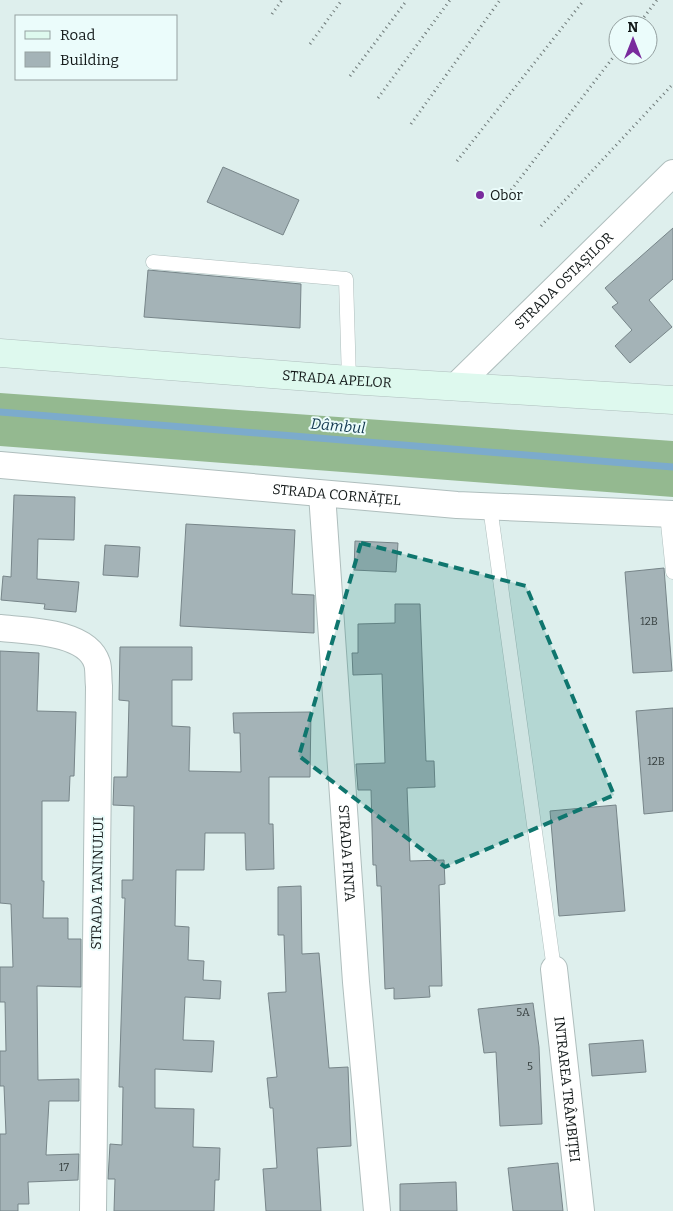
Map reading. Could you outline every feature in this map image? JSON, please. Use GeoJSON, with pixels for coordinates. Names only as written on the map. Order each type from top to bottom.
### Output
{"type":"FeatureCollection","features":[{"type":"Feature","properties":{"kind":"street","name":"STRADA OSTAȘILOR"},"geometry":{"type":"LineString","coordinates":[[455,387],[673,174]]}},
{"type":"Feature","properties":{"kind":"street","name":"STRADA APELOR"},"geometry":{"type":"LineString","coordinates":[[0,353],[349,380],[673,400]]}},
{"type":"Feature","properties":{"kind":"street","name":"STRADA CORNĂȚEL"},"geometry":{"type":"LineString","coordinates":[[0,465],[490,507],[670,514]]}},
{"type":"Feature","properties":{"kind":"street","name":"STRADA FINTA"},"geometry":{"type":"LineString","coordinates":[[322,494],[356,982],[377,1211]]}},
{"type":"Feature","properties":{"kind":"street","name":"STRADA TANINULUI"},"geometry":{"type":"LineString","coordinates":[[0,628],[46,633],[68,638],[87,647],[97,662],[99,686],[93,1211]]}},
{"type":"Feature","properties":{"kind":"street","name":"INTRAREA TRÂMBIȚEI"},"geometry":{"type":"LineString","coordinates":[[554,969],[581,1211]]}},
{"type":"Feature","properties":{"kind":"lane"},"geometry":{"type":"LineString","coordinates":[[153,262],[346,279],[349,380]]}},
{"type":"Feature","properties":{"kind":"lane"},"geometry":{"type":"LineString","coordinates":[[490,507],[554,969]]}},
{"type":"Feature","properties":{"kind":"lane"},"geometry":{"type":"LineString","coordinates":[[670,514],[673,572]]}},
{"type":"Feature","properties":{"kind":"path"},"geometry":{"type":"LineString","coordinates":[[272,14],[282,0]]}},
{"type":"Feature","properties":{"kind":"path"},"geometry":{"type":"LineString","coordinates":[[310,44],[342,0]]}},
{"type":"Feature","properties":{"kind":"path"},"geometry":{"type":"LineString","coordinates":[[350,76],[408,0]]}},
{"type":"Feature","properties":{"kind":"path"},"geometry":{"type":"LineString","coordinates":[[378,98],[450,0]]}},
{"type":"Feature","properties":{"kind":"path"},"geometry":{"type":"LineString","coordinates":[[410,124],[500,0]]}},
{"type":"Feature","properties":{"kind":"path"},"geometry":{"type":"LineString","coordinates":[[457,161],[584,0]]}},
{"type":"Feature","properties":{"kind":"path"},"geometry":{"type":"LineString","coordinates":[[646,15],[658,0]]}},
{"type":"Feature","properties":{"kind":"path"},"geometry":{"type":"LineString","coordinates":[[505,198],[608,64]]}},
{"type":"Feature","properties":{"kind":"path"},"geometry":{"type":"LineString","coordinates":[[542,226],[673,84]]}},
{"type":"Feature","properties":{"kind":"highlighted area"},"geometry":{"type":"Polygon","coordinates":[[[361,543],[526,586],[614,795],[445,867],[299,756],[361,543]]]}},
{"type":"Feature","properties":{"kind":"green space"},"geometry":{"type":"Polygon","coordinates":[[[0,393],[673,441],[673,497],[0,446],[0,393]]]}},
{"type":"Feature","properties":{"kind":"building"},"geometry":{"type":"Polygon","coordinates":[[[223,167],[299,200],[283,235],[207,202],[223,167]]]}},
{"type":"Feature","properties":{"kind":"building"},"geometry":{"type":"Polygon","coordinates":[[[673,228],[673,279],[649,300],[672,327],[630,363],[615,346],[632,330],[612,307],[618,303],[605,288],[673,228]]]}},
{"type":"Feature","properties":{"kind":"building"},"geometry":{"type":"Polygon","coordinates":[[[148,270],[301,284],[300,328],[144,317],[148,270]]]}},
{"type":"Feature","properties":{"kind":"building"},"geometry":{"type":"Polygon","coordinates":[[[14,495],[75,497],[74,540],[38,539],[37,579],[79,582],[76,612],[44,609],[45,604],[1,600],[3,576],[11,577],[14,495]]]}},
{"type":"Feature","properties":{"kind":"building"},"geometry":{"type":"Polygon","coordinates":[[[186,524],[295,530],[292,594],[314,595],[314,633],[180,626],[186,524]]]}},
{"type":"Feature","properties":{"kind":"building"},"geometry":{"type":"Polygon","coordinates":[[[355,541],[398,543],[396,572],[354,570],[355,541]]]}},
{"type":"Feature","properties":{"kind":"building"},"geometry":{"type":"Polygon","coordinates":[[[105,545],[140,547],[138,577],[103,575],[105,545]]]}},
{"type":"Feature","properties":{"kind":"building"},"geometry":{"type":"Polygon","coordinates":[[[664,568],[672,671],[633,673],[625,572],[664,568]]]}},
{"type":"Feature","properties":{"kind":"building"},"geometry":{"type":"Polygon","coordinates":[[[395,604],[420,604],[426,761],[434,761],[435,787],[407,788],[410,861],[444,860],[445,884],[439,885],[442,986],[429,986],[430,997],[394,999],[394,988],[385,989],[381,886],[377,886],[376,865],[373,865],[371,790],[358,790],[356,764],[385,763],[382,674],[353,675],[352,653],[358,653],[358,624],[395,623],[395,604]]]}},
{"type":"Feature","properties":{"kind":"building"},"geometry":{"type":"Polygon","coordinates":[[[120,647],[192,647],[192,680],[172,680],[172,726],[190,727],[189,771],[241,772],[240,733],[234,733],[233,713],[311,712],[310,777],[269,777],[269,824],[273,824],[274,869],[246,870],[245,833],[205,833],[204,870],[176,870],[175,926],[189,927],[188,960],[204,961],[203,980],[221,981],[220,999],[185,997],[183,1040],[214,1041],[212,1072],[155,1069],[155,1108],[194,1109],[193,1147],[220,1148],[219,1180],[215,1180],[214,1211],[114,1211],[115,1179],[108,1179],[110,1144],[122,1145],[123,1087],[119,1087],[125,898],[122,898],[122,880],[133,880],[134,806],[113,805],[114,777],[127,777],[129,701],[119,700],[120,647]]]}},
{"type":"Feature","properties":{"kind":"building"},"geometry":{"type":"Polygon","coordinates":[[[0,651],[39,653],[37,711],[76,712],[74,776],[70,776],[69,801],[42,801],[42,881],[44,881],[43,918],[68,918],[68,939],[81,939],[81,987],[37,986],[38,1080],[79,1079],[79,1101],[49,1101],[46,1155],[79,1154],[78,1180],[28,1182],[29,1204],[18,1204],[18,1211],[0,1211],[0,1134],[6,1134],[4,1086],[0,1086],[0,1051],[6,1051],[5,1002],[0,1002],[0,967],[13,967],[11,904],[0,903],[0,651]]]}},
{"type":"Feature","properties":{"kind":"building"},"geometry":{"type":"Polygon","coordinates":[[[673,708],[673,811],[644,814],[636,711],[673,708]]]}},
{"type":"Feature","properties":{"kind":"building"},"geometry":{"type":"Polygon","coordinates":[[[616,805],[625,911],[559,916],[550,811],[616,805]]]}},
{"type":"Feature","properties":{"kind":"building"},"geometry":{"type":"Polygon","coordinates":[[[301,886],[302,954],[319,953],[329,1068],[348,1067],[351,1146],[317,1148],[321,1211],[266,1211],[263,1169],[277,1168],[273,1108],[270,1108],[267,1078],[277,1077],[268,993],[286,992],[284,935],[278,935],[278,887],[301,886]]]}},
{"type":"Feature","properties":{"kind":"building"},"geometry":{"type":"Polygon","coordinates":[[[533,1003],[539,1047],[542,1124],[500,1126],[496,1052],[484,1053],[478,1009],[533,1003]]]}},
{"type":"Feature","properties":{"kind":"building"},"geometry":{"type":"Polygon","coordinates":[[[643,1040],[646,1072],[592,1076],[589,1044],[643,1040]]]}},
{"type":"Feature","properties":{"kind":"building"},"geometry":{"type":"Polygon","coordinates":[[[558,1163],[563,1211],[513,1211],[508,1168],[558,1163]]]}},
{"type":"Feature","properties":{"kind":"building"},"geometry":{"type":"Polygon","coordinates":[[[456,1182],[457,1211],[400,1211],[400,1184],[456,1182]]]}},
{"type":"Feature","properties":{"kind":"waterway","name":"Dâmbul"},"geometry":{"type":"LineString","coordinates":[[0,412],[673,467]]}},
{"type":"Feature","properties":{"kind":"place","name":"Obor"},"geometry":{"type":"Point","coordinates":[480,195]}}]}
